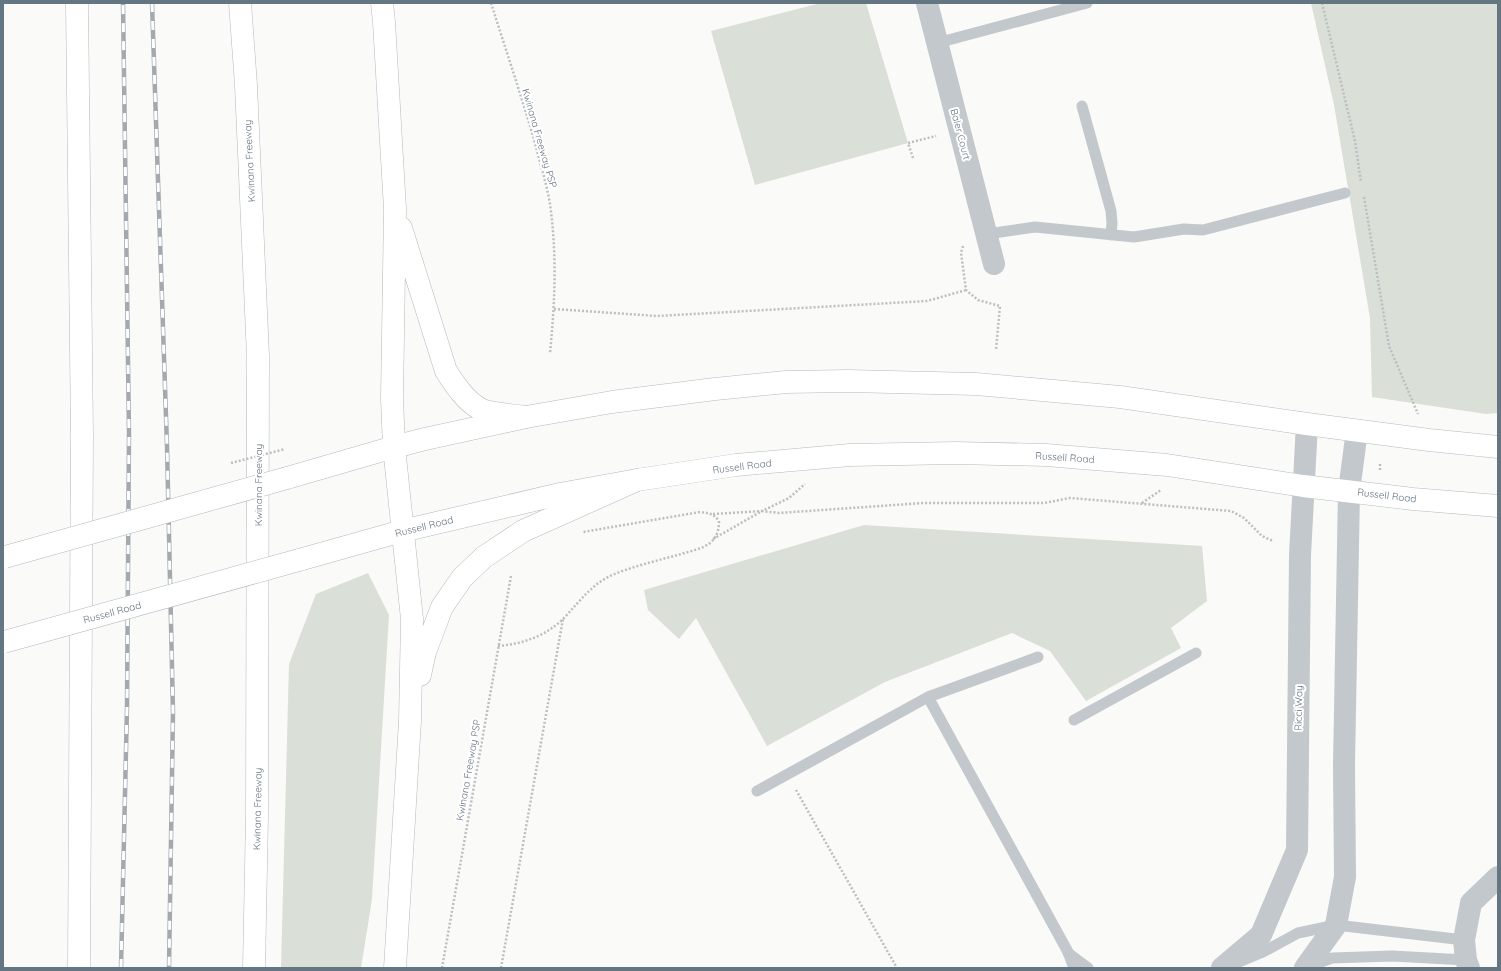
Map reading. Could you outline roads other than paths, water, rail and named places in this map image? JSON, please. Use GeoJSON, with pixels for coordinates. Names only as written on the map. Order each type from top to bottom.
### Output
{"type":"FeatureCollection","features":[{"type":"Feature","properties":{"kind":"main road"},"geometry":{"type":"LineString","coordinates":[[77,3],[82,436],[79,968]]}},
{"type":"Feature","properties":{"kind":"main road","name":"Kwinana Freeway"},"geometry":{"type":"LineString","coordinates":[[240,3],[246,85],[258,356],[257,816],[254,968]]}},
{"type":"Feature","properties":{"kind":"main road"},"geometry":{"type":"LineString","coordinates":[[382,3],[395,209],[392,399],[394,447],[412,619],[410,721],[395,968]]}},
{"type":"Feature","properties":{"kind":"main road"},"geometry":{"type":"LineString","coordinates":[[395,209],[446,371],[465,397],[483,410],[526,417]]}},
{"type":"Feature","properties":{"kind":"main road"},"geometry":{"type":"LineString","coordinates":[[4,557],[425,439],[526,417],[612,402],[786,382],[848,381],[976,384],[1120,397],[1307,424],[1429,440],[1498,447]]}},
{"type":"Feature","properties":{"kind":"main road","name":"Russell Road"},"geometry":{"type":"LineString","coordinates":[[4,642],[402,532],[560,494],[637,480],[736,465],[850,455],[1046,455],[1167,465],[1303,486],[1498,506]]}},
{"type":"Feature","properties":{"kind":"main road"},"geometry":{"type":"LineString","coordinates":[[410,721],[424,652],[442,607],[462,578],[484,557],[523,531],[637,480]]}},
{"type":"Feature","properties":{"kind":"street","name":"Baler Court"},"geometry":{"type":"LineString","coordinates":[[927,3],[994,264]]}},
{"type":"Feature","properties":{"kind":"street","name":"Ricci Way"},"geometry":{"type":"LineString","coordinates":[[1223,968],[1261,935],[1297,850],[1300,555],[1307,424]]}},
{"type":"Feature","properties":{"kind":"street"},"geometry":{"type":"LineString","coordinates":[[1305,968],[1336,925],[1345,877],[1344,765],[1349,491],[1358,430]]}},
{"type":"Feature","properties":{"kind":"street"},"geometry":{"type":"LineString","coordinates":[[1466,956],[1471,904],[1498,877]]}},
{"type":"Feature","properties":{"kind":"lane"},"geometry":{"type":"LineString","coordinates":[[937,43],[1087,3]]}},
{"type":"Feature","properties":{"kind":"lane"},"geometry":{"type":"LineString","coordinates":[[1082,106],[1111,211],[1111,235]]}},
{"type":"Feature","properties":{"kind":"lane"},"geometry":{"type":"LineString","coordinates":[[987,234],[1035,227],[1134,237],[1184,229],[1203,230],[1345,193]]}},
{"type":"Feature","properties":{"kind":"lane"},"geometry":{"type":"LineString","coordinates":[[1074,720],[1196,653]]}},
{"type":"Feature","properties":{"kind":"lane"},"geometry":{"type":"LineString","coordinates":[[757,791],[928,697],[1038,657]]}},
{"type":"Feature","properties":{"kind":"lane"},"geometry":{"type":"LineString","coordinates":[[928,697],[1068,952],[1074,968]]}},
{"type":"Feature","properties":{"kind":"lane"},"geometry":{"type":"LineString","coordinates":[[1223,968],[1263,952],[1298,933],[1336,925],[1466,956]]}},
{"type":"Feature","properties":{"kind":"lane"},"geometry":{"type":"LineString","coordinates":[[1068,952],[1088,968]]}},
{"type":"Feature","properties":{"kind":"lane"},"geometry":{"type":"LineString","coordinates":[[1305,968],[1332,958],[1466,956]]}},
{"type":"Feature","properties":{"kind":"railway"},"geometry":{"type":"LineString","coordinates":[[121,968],[127,707],[129,433],[123,3]]}},
{"type":"Feature","properties":{"kind":"railway"},"geometry":{"type":"LineString","coordinates":[[152,3],[167,446],[173,712],[169,968]]}}]}
